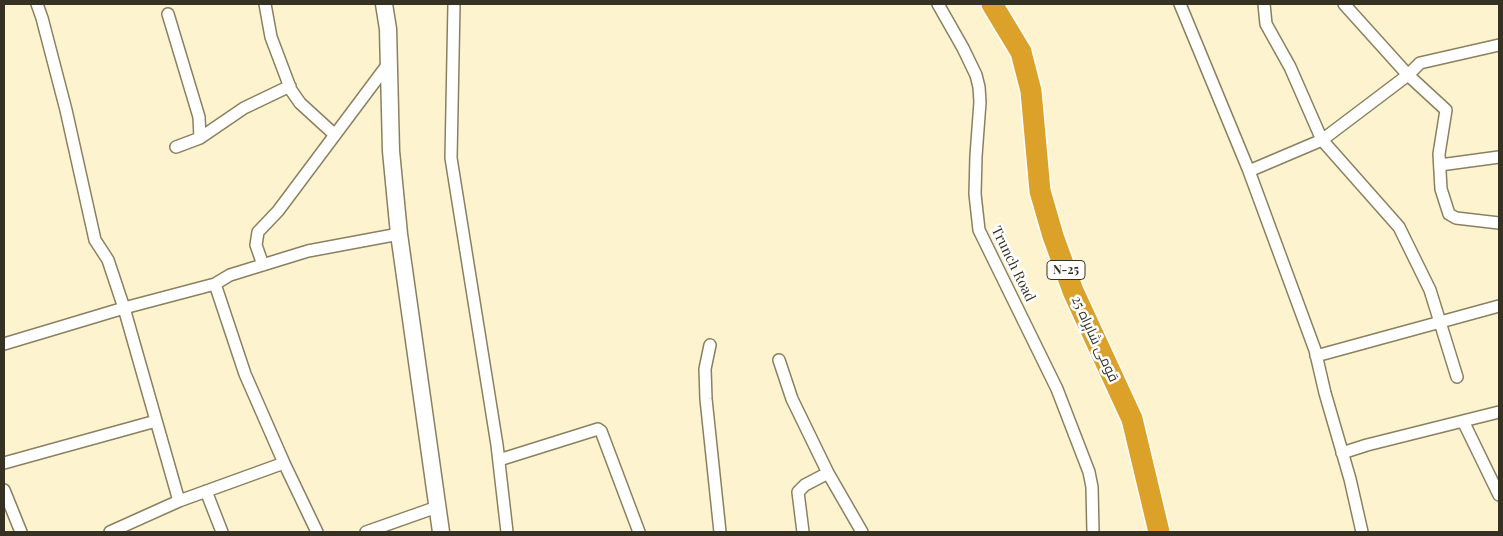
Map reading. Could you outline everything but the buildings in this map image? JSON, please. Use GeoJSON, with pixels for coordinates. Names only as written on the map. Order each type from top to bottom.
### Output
{"type":"FeatureCollection","features":[{"type":"Feature","properties":{"kind":"highway","name":"قومی شاہراہ 25"},"geometry":{"type":"LineString","coordinates":[[992,4],[1021,52],[1031,91],[1040,191],[1053,236],[1074,291],[1132,419],[1159,532]]}},
{"type":"Feature","properties":{"kind":"street"},"geometry":{"type":"LineString","coordinates":[[37,4],[66,110],[95,240],[108,260],[124,308],[179,501]]}},
{"type":"Feature","properties":{"kind":"street"},"geometry":{"type":"LineString","coordinates":[[265,4],[271,37],[290,86],[300,103],[335,135]]}},
{"type":"Feature","properties":{"kind":"street"},"geometry":{"type":"LineString","coordinates":[[384,4],[388,29],[391,151],[399,234],[441,532]]}},
{"type":"Feature","properties":{"kind":"street"},"geometry":{"type":"LineString","coordinates":[[454,4],[451,158],[499,460],[508,532]]}},
{"type":"Feature","properties":{"kind":"street","name":"Trunch Road"},"geometry":{"type":"LineString","coordinates":[[938,4],[963,48],[976,75],[979,87],[980,102],[975,194],[979,230],[1057,389],[1089,472],[1092,487],[1093,532]]}},
{"type":"Feature","properties":{"kind":"street"},"geometry":{"type":"LineString","coordinates":[[1180,4],[1249,172],[1316,356],[1362,532]]}},
{"type":"Feature","properties":{"kind":"street"},"geometry":{"type":"LineString","coordinates":[[1264,4],[1266,24],[1290,67],[1322,140],[1399,227],[1430,290],[1457,378]]}},
{"type":"Feature","properties":{"kind":"street"},"geometry":{"type":"LineString","coordinates":[[1344,4],[1408,75],[1446,110],[1440,165],[1441,189],[1449,214],[1456,218],[1499,223]]}},
{"type":"Feature","properties":{"kind":"street"},"geometry":{"type":"LineString","coordinates":[[168,14],[199,117],[200,138]]}},
{"type":"Feature","properties":{"kind":"street"},"geometry":{"type":"LineString","coordinates":[[1249,172],[1322,140],[1408,75],[1420,63],[1426,60],[1499,45]]}},
{"type":"Feature","properties":{"kind":"street"},"geometry":{"type":"LineString","coordinates":[[263,265],[256,245],[258,232],[278,211],[388,64]]}},
{"type":"Feature","properties":{"kind":"street"},"geometry":{"type":"LineString","coordinates":[[176,148],[200,138],[244,108],[290,86]]}},
{"type":"Feature","properties":{"kind":"street"},"geometry":{"type":"LineString","coordinates":[[1440,165],[1499,157]]}},
{"type":"Feature","properties":{"kind":"street"},"geometry":{"type":"LineString","coordinates":[[4,344],[124,308],[215,284],[230,275],[308,251],[399,234]]}},
{"type":"Feature","properties":{"kind":"street"},"geometry":{"type":"LineString","coordinates":[[215,284],[245,374],[317,532]]}},
{"type":"Feature","properties":{"kind":"street"},"geometry":{"type":"LineString","coordinates":[[1316,356],[1499,306]]}},
{"type":"Feature","properties":{"kind":"street"},"geometry":{"type":"LineString","coordinates":[[710,345],[706,368],[706,399],[720,532]]}},
{"type":"Feature","properties":{"kind":"street"},"geometry":{"type":"LineString","coordinates":[[779,360],[792,399],[828,473],[862,532]]}},
{"type":"Feature","properties":{"kind":"street"},"geometry":{"type":"LineString","coordinates":[[1342,453],[1499,412]]}},
{"type":"Feature","properties":{"kind":"street"},"geometry":{"type":"LineString","coordinates":[[4,463],[156,421]]}},
{"type":"Feature","properties":{"kind":"street"},"geometry":{"type":"LineString","coordinates":[[1463,421],[1499,495]]}},
{"type":"Feature","properties":{"kind":"street"},"geometry":{"type":"LineString","coordinates":[[499,460],[598,429],[601,431],[638,532]]}},
{"type":"Feature","properties":{"kind":"street"},"geometry":{"type":"LineString","coordinates":[[110,532],[179,501],[284,463]]}},
{"type":"Feature","properties":{"kind":"street"},"geometry":{"type":"LineString","coordinates":[[803,532],[798,492],[805,485],[828,473]]}},
{"type":"Feature","properties":{"kind":"street"},"geometry":{"type":"LineString","coordinates":[[4,490],[21,532]]}},
{"type":"Feature","properties":{"kind":"street"},"geometry":{"type":"LineString","coordinates":[[206,491],[222,532]]}},
{"type":"Feature","properties":{"kind":"street"},"geometry":{"type":"LineString","coordinates":[[366,532],[437,507]]}}]}
